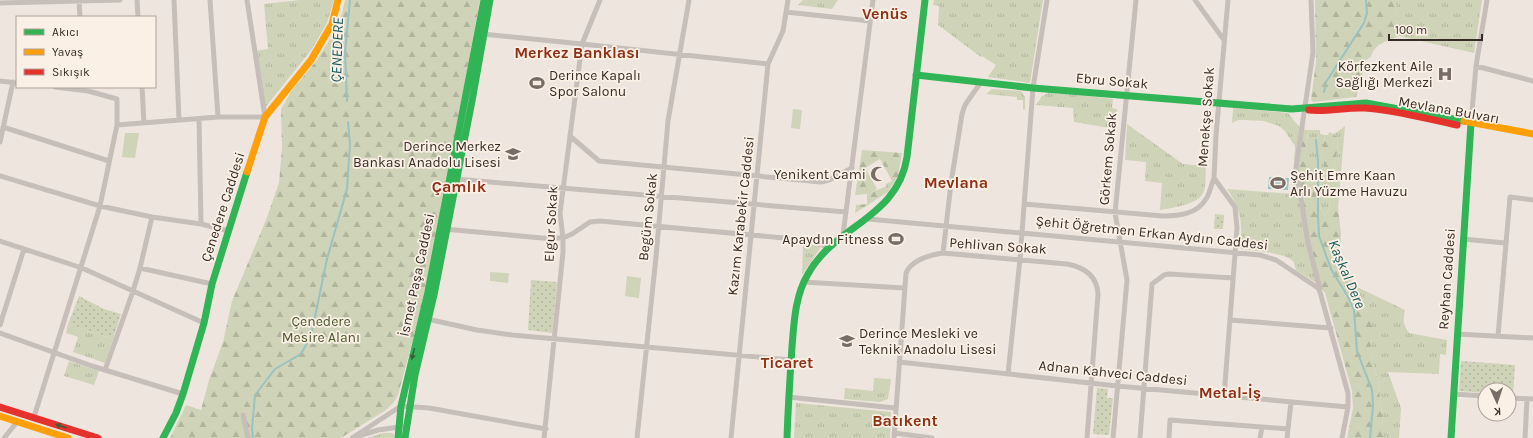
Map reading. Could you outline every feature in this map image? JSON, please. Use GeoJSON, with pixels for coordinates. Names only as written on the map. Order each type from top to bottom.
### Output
{"type":"FeatureCollection","features":[{"type":"Feature","properties":{"kind":"street"},"geometry":{"type":"LineString","coordinates":[[0,3],[120,0]]}},
{"type":"Feature","properties":{"kind":"street"},"geometry":{"type":"LineString","coordinates":[[137,0],[138,16]]}},
{"type":"Feature","properties":{"kind":"street"},"geometry":{"type":"LineString","coordinates":[[174,0],[179,120]]}},
{"type":"Feature","properties":{"kind":"street"},"geometry":{"type":"LineString","coordinates":[[210,0],[218,117]]}},
{"type":"Feature","properties":{"kind":"street"},"geometry":{"type":"LineString","coordinates":[[117,125],[218,117],[265,117],[247,0]]}},
{"type":"Feature","properties":{"kind":"street","name":"Çenedere Caddesi"},"geometry":{"type":"LineString","coordinates":[[163,438],[176,413],[183,394],[204,323],[212,284],[265,117],[311,60],[332,24],[338,0]]}},
{"type":"Feature","properties":{"kind":"street","name":"İsmet Paşa Caddesi"},"geometry":{"type":"LineString","coordinates":[[481,34],[484,0]]}},
{"type":"Feature","properties":{"kind":"street","name":"İsmet Paşa Caddesi"},"geometry":{"type":"LineString","coordinates":[[398,438],[409,406],[481,34],[490,0]]}},
{"type":"Feature","properties":{"kind":"street","name":"Elgur Sokak"},"geometry":{"type":"LineString","coordinates":[[544,438],[563,238],[560,213],[582,44],[600,0]]}},
{"type":"Feature","properties":{"kind":"street","name":"Begüm Sokak"},"geometry":{"type":"LineString","coordinates":[[637,438],[665,168],[668,121],[689,0]]}},
{"type":"Feature","properties":{"kind":"street","name":"Kazım Karabekir Caddesi"},"geometry":{"type":"LineString","coordinates":[[730,438],[768,64],[783,31],[788,0]]}},
{"type":"Feature","properties":{"kind":"street"},"geometry":{"type":"LineString","coordinates":[[843,235],[873,0]]}},
{"type":"Feature","properties":{"kind":"street"},"geometry":{"type":"LineString","coordinates":[[787,438],[791,360],[797,303],[803,282],[809,271],[827,250],[843,235],[868,219],[891,195],[904,172],[925,0]]}},
{"type":"Feature","properties":{"kind":"street"},"geometry":{"type":"LineString","coordinates":[[1008,374],[1020,259],[1033,88],[1047,0]]}},
{"type":"Feature","properties":{"kind":"street","name":"Görkem Sokak"},"geometry":{"type":"LineString","coordinates":[[1113,438],[1127,280],[1115,213],[1136,0]]}},
{"type":"Feature","properties":{"kind":"street"},"geometry":{"type":"LineString","coordinates":[[1195,0],[1224,40]]}},
{"type":"Feature","properties":{"kind":"street","name":"Menekşe Sokak"},"geometry":{"type":"LineString","coordinates":[[1224,396],[1237,228],[1235,207],[1214,178],[1216,134],[1228,0]]}},
{"type":"Feature","properties":{"kind":"street"},"geometry":{"type":"LineString","coordinates":[[1311,0],[1313,52],[1297,156],[1297,180],[1308,243],[1348,393],[1348,407],[1342,438]]}},
{"type":"Feature","properties":{"kind":"street"},"geometry":{"type":"LineString","coordinates":[[1471,125],[1476,66],[1487,0]]}},
{"type":"Feature","properties":{"kind":"street"},"geometry":{"type":"LineString","coordinates":[[79,1],[80,16]]}},
{"type":"Feature","properties":{"kind":"street"},"geometry":{"type":"LineString","coordinates":[[786,12],[870,21]]}},
{"type":"Feature","properties":{"kind":"street"},"geometry":{"type":"LineString","coordinates":[[481,34],[768,64]]}},
{"type":"Feature","properties":{"kind":"street"},"geometry":{"type":"LineString","coordinates":[[1476,66],[1533,81]]}},
{"type":"Feature","properties":{"kind":"street","name":"Ebru Sokak"},"geometry":{"type":"LineString","coordinates":[[916,75],[1033,88],[1292,110],[1305,109]]}},
{"type":"Feature","properties":{"kind":"street"},"geometry":{"type":"LineString","coordinates":[[0,81],[15,83],[0,142]]}},
{"type":"Feature","properties":{"kind":"street"},"geometry":{"type":"LineString","coordinates":[[943,253],[962,114],[965,105],[981,82]]}},
{"type":"Feature","properties":{"kind":"street"},"geometry":{"type":"LineString","coordinates":[[34,417],[82,268],[100,206],[117,125],[117,99],[87,89],[71,88]]}},
{"type":"Feature","properties":{"kind":"street"},"geometry":{"type":"LineString","coordinates":[[142,88],[144,122]]}},
{"type":"Feature","properties":{"kind":"street","name":"Mevlana Bulvarı"},"geometry":{"type":"LineString","coordinates":[[1305,109],[1319,106],[1366,103],[1533,138]]}},
{"type":"Feature","properties":{"kind":"street"},"geometry":{"type":"LineString","coordinates":[[199,119],[200,224]]}},
{"type":"Feature","properties":{"kind":"street","name":"Mevlana Bulvarı"},"geometry":{"type":"LineString","coordinates":[[1471,125],[1533,134]]}},
{"type":"Feature","properties":{"kind":"street","name":"Reyhan Caddesi"},"geometry":{"type":"LineString","coordinates":[[1451,438],[1471,125]]}},
{"type":"Feature","properties":{"kind":"street"},"geometry":{"type":"LineString","coordinates":[[3,127],[109,161]]}},
{"type":"Feature","properties":{"kind":"street"},"geometry":{"type":"LineString","coordinates":[[570,136],[599,161],[820,182],[828,180],[852,168]]}},
{"type":"Feature","properties":{"kind":"street"},"geometry":{"type":"LineString","coordinates":[[0,176],[100,206],[152,217],[200,224],[229,231]]}},
{"type":"Feature","properties":{"kind":"street"},"geometry":{"type":"LineString","coordinates":[[1024,204],[1163,216],[1187,214],[1197,209],[1206,200],[1214,178]]}},
{"type":"Feature","properties":{"kind":"street"},"geometry":{"type":"LineString","coordinates":[[454,179],[846,212]]}},
{"type":"Feature","properties":{"kind":"street"},"geometry":{"type":"LineString","coordinates":[[1498,336],[1510,197],[1533,200]]}},
{"type":"Feature","properties":{"kind":"street"},"geometry":{"type":"LineString","coordinates":[[105,370],[133,291],[152,217]]}},
{"type":"Feature","properties":{"kind":"street","name":"Şehit Öğretmen Erkan Aydın Caddesi"},"geometry":{"type":"LineString","coordinates":[[868,219],[1235,252],[1271,257],[1312,284],[1320,292]]}},
{"type":"Feature","properties":{"kind":"street"},"geometry":{"type":"LineString","coordinates":[[444,229],[542,238],[563,238],[572,234],[586,224],[594,221],[817,241],[820,242],[827,250]]}},
{"type":"Feature","properties":{"kind":"street"},"geometry":{"type":"LineString","coordinates":[[1463,239],[1505,243]]}},
{"type":"Feature","properties":{"kind":"street"},"geometry":{"type":"LineString","coordinates":[[0,241],[82,268],[204,323]]}},
{"type":"Feature","properties":{"kind":"street"},"geometry":{"type":"LineString","coordinates":[[0,325],[24,249]]}},
{"type":"Feature","properties":{"kind":"street","name":"Pehlivan Sokak"},"geometry":{"type":"LineString","coordinates":[[894,436],[906,274],[911,266],[926,257],[943,253],[1020,259],[1077,266],[1088,272],[1097,283],[1097,321],[1087,438]]}},
{"type":"Feature","properties":{"kind":"street"},"geometry":{"type":"LineString","coordinates":[[140,268],[212,284]]}},
{"type":"Feature","properties":{"kind":"street"},"geometry":{"type":"LineString","coordinates":[[1140,438],[1152,284],[1164,275],[1169,274],[1233,278]]}},
{"type":"Feature","properties":{"kind":"street"},"geometry":{"type":"LineString","coordinates":[[803,282],[904,288]]}},
{"type":"Feature","properties":{"kind":"street"},"geometry":{"type":"LineString","coordinates":[[425,318],[497,333],[791,360]]}},
{"type":"Feature","properties":{"kind":"street","name":"İsmet Paşa Caddesi"},"geometry":{"type":"LineString","coordinates":[[404,438],[401,406],[425,318]]}},
{"type":"Feature","properties":{"kind":"street"},"geometry":{"type":"LineString","coordinates":[[1230,320],[1331,328]]}},
{"type":"Feature","properties":{"kind":"street"},"geometry":{"type":"LineString","coordinates":[[0,333],[105,370],[183,394]]}},
{"type":"Feature","properties":{"kind":"street"},"geometry":{"type":"LineString","coordinates":[[1457,334],[1533,338]]}},
{"type":"Feature","properties":{"kind":"street","name":"Adnan Kahveci Caddesi"},"geometry":{"type":"LineString","coordinates":[[899,362],[1144,389],[1348,407]]}},
{"type":"Feature","properties":{"kind":"street"},"geometry":{"type":"LineString","coordinates":[[1453,394],[1477,396]]}},
{"type":"Feature","properties":{"kind":"street"},"geometry":{"type":"LineString","coordinates":[[788,397],[895,408]]}},
{"type":"Feature","properties":{"kind":"street"},"geometry":{"type":"LineString","coordinates":[[1517,398],[1533,399]]}},
{"type":"Feature","properties":{"kind":"street"},"geometry":{"type":"LineString","coordinates":[[1525,438],[1527,399]]}},
{"type":"Feature","properties":{"kind":"street"},"geometry":{"type":"LineString","coordinates":[[1287,438],[1291,402]]}},
{"type":"Feature","properties":{"kind":"street"},"geometry":{"type":"LineString","coordinates":[[352,438],[401,406],[409,406],[546,429]]}},
{"type":"Feature","properties":{"kind":"street"},"geometry":{"type":"LineString","coordinates":[[0,407],[98,438]]}},
{"type":"Feature","properties":{"kind":"street"},"geometry":{"type":"LineString","coordinates":[[243,415],[248,438]]}},
{"type":"Feature","properties":{"kind":"street"},"geometry":{"type":"LineString","coordinates":[[0,416],[68,438]]}},
{"type":"Feature","properties":{"kind":"street"},"geometry":{"type":"LineString","coordinates":[[1168,438],[1170,420],[1288,428]]}},
{"type":"Feature","properties":{"kind":"street"},"geometry":{"type":"LineString","coordinates":[[4,438],[17,422]]}},
{"type":"Feature","properties":{"kind":"street"},"geometry":{"type":"LineString","coordinates":[[352,438],[378,430],[402,426]]}},
{"type":"Feature","properties":{"kind":"street"},"geometry":{"type":"LineString","coordinates":[[1260,438],[1262,427]]}},
{"type":"Feature","properties":{"kind":"street"},"geometry":{"type":"LineString","coordinates":[[894,436],[932,438]]}},
{"type":"Feature","properties":{"kind":"green space"},"geometry":{"type":"Polygon","coordinates":[[[300,0],[334,0],[327,23],[312,49],[264,109],[256,51],[268,49],[264,4],[300,0]]]}},
{"type":"Feature","properties":{"kind":"green space","name":"Çenedere Mesire Alanı"},"geometry":{"type":"Polygon","coordinates":[[[345,0],[480,0],[426,291],[398,395],[394,402],[386,410],[341,438],[170,438],[186,405],[201,410],[209,380],[223,342],[232,301],[266,220],[279,183],[282,147],[281,109],[292,90],[317,60],[335,31],[345,0]]]}},
{"type":"Feature","properties":{"kind":"green space"},"geometry":{"type":"Polygon","coordinates":[[[803,0],[838,0],[832,9],[798,5],[803,0]]]}},
{"type":"Feature","properties":{"kind":"green space"},"geometry":{"type":"Polygon","coordinates":[[[934,0],[1043,0],[1030,83],[988,77],[996,65],[982,56],[981,57],[938,25],[939,6],[933,5],[934,0]]]}},
{"type":"Feature","properties":{"kind":"green space"},"geometry":{"type":"Polygon","coordinates":[[[1315,0],[1395,0],[1399,36],[1379,45],[1371,57],[1367,59],[1356,97],[1313,102],[1311,100],[1316,61],[1315,0]]]}},
{"type":"Feature","properties":{"kind":"green space"},"geometry":{"type":"Polygon","coordinates":[[[1395,0],[1482,0],[1474,53],[1399,36],[1395,0]]]}},
{"type":"Feature","properties":{"kind":"green space"},"geometry":{"type":"Polygon","coordinates":[[[992,89],[1021,91],[1025,97],[1025,110],[1023,109],[1023,100],[1017,100],[1017,97],[986,94],[992,89]]]}},
{"type":"Feature","properties":{"kind":"green space"},"geometry":{"type":"Polygon","coordinates":[[[1048,93],[1113,99],[1112,108],[1117,109],[1116,129],[1074,122],[1073,108],[1036,105],[1042,96],[1048,93]]]}},
{"type":"Feature","properties":{"kind":"green space"},"geometry":{"type":"Polygon","coordinates":[[[1233,108],[1288,113],[1301,129],[1318,284],[1296,270],[1293,261],[1289,258],[1268,252],[1241,249],[1240,218],[1236,204],[1227,189],[1292,194],[1295,146],[1284,130],[1279,126],[1264,121],[1238,120],[1232,123],[1233,108]]]}},
{"type":"Feature","properties":{"kind":"green space"},"geometry":{"type":"Polygon","coordinates":[[[793,109],[802,110],[800,129],[791,128],[793,109]]]}},
{"type":"Feature","properties":{"kind":"green space"},"geometry":{"type":"Polygon","coordinates":[[[1127,124],[1183,164],[1206,166],[1205,189],[1202,195],[1189,204],[1160,210],[1162,183],[1145,181],[1146,162],[1125,160],[1127,124]]]}},
{"type":"Feature","properties":{"kind":"green space"},"geometry":{"type":"Polygon","coordinates":[[[1345,126],[1338,208],[1333,171],[1338,139],[1334,134],[1345,126]]]}},
{"type":"Feature","properties":{"kind":"green space"},"geometry":{"type":"Polygon","coordinates":[[[1301,129],[1308,130],[1306,175],[1318,194],[1321,210],[1325,215],[1330,204],[1330,196],[1322,157],[1322,149],[1325,135],[1328,135],[1329,132],[1334,134],[1338,139],[1333,171],[1341,234],[1340,253],[1352,293],[1368,312],[1372,321],[1370,355],[1378,379],[1383,438],[1347,438],[1353,408],[1352,391],[1325,293],[1318,284],[1297,180],[1301,129]]]}},
{"type":"Feature","properties":{"kind":"green space"},"geometry":{"type":"Polygon","coordinates":[[[1308,130],[1320,130],[1320,134],[1325,135],[1322,154],[1329,187],[1330,203],[1325,215],[1321,210],[1318,194],[1306,175],[1308,130]]]}},
{"type":"Feature","properties":{"kind":"green space"},"geometry":{"type":"Polygon","coordinates":[[[125,133],[139,133],[135,158],[122,157],[125,133]]]}},
{"type":"Feature","properties":{"kind":"green space"},"geometry":{"type":"Polygon","coordinates":[[[862,150],[902,153],[898,176],[888,192],[855,213],[856,205],[867,204],[867,194],[855,195],[862,150]],[[880,159],[865,168],[877,189],[870,193],[887,186],[886,184],[892,181],[880,159]]]}},
{"type":"Feature","properties":{"kind":"green space"},"geometry":{"type":"Polygon","coordinates":[[[1215,214],[1224,215],[1223,229],[1214,229],[1215,214]]]}},
{"type":"Feature","properties":{"kind":"green space"},"geometry":{"type":"Polygon","coordinates":[[[803,245],[820,245],[821,247],[802,275],[803,245]]]}},
{"type":"Feature","properties":{"kind":"green space"},"geometry":{"type":"Polygon","coordinates":[[[490,272],[509,273],[508,283],[490,281],[490,272]]]}},
{"type":"Feature","properties":{"kind":"green space"},"geometry":{"type":"Polygon","coordinates":[[[1347,275],[1355,286],[1405,310],[1404,322],[1409,333],[1447,340],[1446,355],[1440,354],[1439,374],[1388,372],[1401,408],[1399,438],[1383,438],[1378,379],[1370,355],[1372,335],[1368,312],[1352,293],[1347,275]]]}},
{"type":"Feature","properties":{"kind":"green space"},"geometry":{"type":"Polygon","coordinates":[[[627,276],[641,278],[639,298],[625,296],[627,276]]]}},
{"type":"Feature","properties":{"kind":"green space"},"geometry":{"type":"Polygon","coordinates":[[[531,280],[557,282],[552,333],[528,330],[531,280]]]}},
{"type":"Feature","properties":{"kind":"green space"},"geometry":{"type":"Polygon","coordinates":[[[79,296],[104,309],[121,314],[113,339],[68,324],[79,296]]]}},
{"type":"Feature","properties":{"kind":"green space"},"geometry":{"type":"Polygon","coordinates":[[[68,324],[113,339],[105,363],[73,352],[78,337],[66,333],[68,324]]]}},
{"type":"Feature","properties":{"kind":"green space"},"geometry":{"type":"Polygon","coordinates":[[[69,361],[99,371],[94,385],[64,376],[69,361]]]}},
{"type":"Feature","properties":{"kind":"green space"},"geometry":{"type":"Polygon","coordinates":[[[1461,361],[1515,365],[1514,382],[1477,382],[1477,392],[1459,391],[1461,361]]]}},
{"type":"Feature","properties":{"kind":"green space"},"geometry":{"type":"Polygon","coordinates":[[[874,378],[891,379],[888,399],[880,402],[844,399],[845,388],[873,391],[874,378]]]}},
{"type":"Feature","properties":{"kind":"green space"},"geometry":{"type":"Polygon","coordinates":[[[1097,388],[1108,389],[1107,398],[1113,398],[1109,435],[1093,434],[1097,388]]]}},
{"type":"Feature","properties":{"kind":"green space"},"geometry":{"type":"Polygon","coordinates":[[[796,403],[891,412],[890,438],[794,438],[796,403]]]}},
{"type":"Feature","properties":{"kind":"green space"},"geometry":{"type":"Polygon","coordinates":[[[384,433],[394,434],[394,438],[367,438],[384,433]]]}},
{"type":"Feature","properties":{"kind":"water","name":"Şehit Emre Kaan Arlı Yüzme Havuzu"},"geometry":{"type":"Polygon","coordinates":[[[1269,177],[1289,178],[1288,190],[1268,189],[1269,177]]]}},
{"type":"Feature","properties":{"kind":"waterway","name":"ÇENEDERE"},"geometry":{"type":"LineString","coordinates":[[347,101],[345,52],[350,0]]}},
{"type":"Feature","properties":{"kind":"waterway","name":"Kaşkal Dere"},"geometry":{"type":"LineString","coordinates":[[1324,92],[1326,82],[1364,23],[1367,13],[1366,0]]}},
{"type":"Feature","properties":{"kind":"waterway"},"geometry":{"type":"LineString","coordinates":[[253,438],[252,429],[255,395],[275,369],[301,354],[311,336],[327,259],[347,189],[350,144],[348,122]]}},
{"type":"Feature","properties":{"kind":"waterway","name":"Kaşkal Dere"},"geometry":{"type":"LineString","coordinates":[[1316,140],[1318,162],[1319,236],[1331,269],[1347,295],[1354,310],[1357,351],[1372,390],[1373,406],[1370,438]]}},
{"type":"Feature","properties":{"kind":"traffic: fast"},"geometry":{"type":"LineString","coordinates":[[398,438],[401,406],[428,292],[484,0]]}},
{"type":"Feature","properties":{"kind":"traffic: fast"},"geometry":{"type":"LineString","coordinates":[[405,438],[415,375],[434,295],[490,0]]}},
{"type":"Feature","properties":{"kind":"traffic: fast"},"geometry":{"type":"LineString","coordinates":[[787,438],[794,328],[800,291],[808,274],[820,257],[879,208],[892,194],[901,178],[907,157],[925,0]]}},
{"type":"Feature","properties":{"kind":"traffic: fast"},"geometry":{"type":"LineString","coordinates":[[916,75],[1033,88],[1292,109],[1366,103],[1464,121]]}},
{"type":"Feature","properties":{"kind":"traffic: fast"},"geometry":{"type":"LineString","coordinates":[[1451,438],[1471,123]]}},
{"type":"Feature","properties":{"kind":"traffic: fast"},"geometry":{"type":"LineString","coordinates":[[163,438],[176,413],[183,394],[204,323],[212,284],[247,172]]}},
{"type":"Feature","properties":{"kind":"traffic: slow"},"geometry":{"type":"LineString","coordinates":[[247,172],[265,117],[311,60],[332,24],[338,0]]}},
{"type":"Feature","properties":{"kind":"traffic: slow"},"geometry":{"type":"LineString","coordinates":[[1464,121],[1533,134]]}},
{"type":"Feature","properties":{"kind":"traffic: slow"},"geometry":{"type":"LineString","coordinates":[[0,416],[68,438]]}},
{"type":"Feature","properties":{"kind":"traffic: jam"},"geometry":{"type":"LineString","coordinates":[[1309,110],[1358,108],[1377,109],[1457,125]]}},
{"type":"Feature","properties":{"kind":"traffic: jam"},"geometry":{"type":"LineString","coordinates":[[0,407],[98,438]]}},
{"type":"Feature","properties":{"kind":"place","name":"Körfezkent Aile Sağlığı Merkezi"},"geometry":{"type":"Point","coordinates":[1445,74]}},
{"type":"Feature","properties":{"kind":"place","name":"Derince Kapalı Spor Salonu"},"geometry":{"type":"Point","coordinates":[537,83]}},
{"type":"Feature","properties":{"kind":"place","name":"Derince Merkez Bankası Anadolu Lisesi"},"geometry":{"type":"Point","coordinates":[513,154]}},
{"type":"Feature","properties":{"kind":"place","name":"Yenikent Cami"},"geometry":{"type":"Point","coordinates":[878,174]}},
{"type":"Feature","properties":{"kind":"place","name":"Şehit Emre Kaan Arlı Yüzme Havuzu"},"geometry":{"type":"Point","coordinates":[1278,183]}},
{"type":"Feature","properties":{"kind":"place","name":"Apaydın Fitness"},"geometry":{"type":"Point","coordinates":[896,239]}},
{"type":"Feature","properties":{"kind":"place","name":"Derince Mesleki ve Teknik Anadolu Lisesi"},"geometry":{"type":"Point","coordinates":[847,341]}},
{"type":"Feature","properties":{"kind":"district","name":"Venüs"},"geometry":{"type":"Point","coordinates":[885,13]}},
{"type":"Feature","properties":{"kind":"district","name":"Merkez Banklası"},"geometry":{"type":"Point","coordinates":[577,52]}},
{"type":"Feature","properties":{"kind":"district","name":"Mevlana"},"geometry":{"type":"Point","coordinates":[956,182]}},
{"type":"Feature","properties":{"kind":"district","name":"Çamlık"},"geometry":{"type":"Point","coordinates":[459,186]}},
{"type":"Feature","properties":{"kind":"district","name":"Ticaret"},"geometry":{"type":"Point","coordinates":[787,362]}},
{"type":"Feature","properties":{"kind":"district","name":"Metal-İş"},"geometry":{"type":"Point","coordinates":[1230,392]}},
{"type":"Feature","properties":{"kind":"district","name":"Batıkent"},"geometry":{"type":"Point","coordinates":[905,420]}}]}
